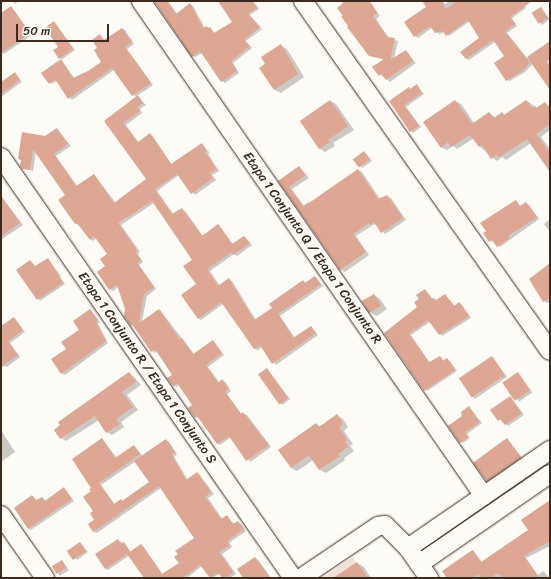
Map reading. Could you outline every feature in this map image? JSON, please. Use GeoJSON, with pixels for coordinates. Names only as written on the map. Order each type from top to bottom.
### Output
{"type":"FeatureCollection","features":[{"type":"Feature","properties":{"kind":"street","name":"Etapa 1 Conjunto Q / Etapa 1 Conjunto R"},"geometry":{"type":"LineString","coordinates":[[140,1],[484,496]]}},
{"type":"Feature","properties":{"kind":"street"},"geometry":{"type":"LineString","coordinates":[[303,1],[550,351]]}},
{"type":"Feature","properties":{"kind":"street","name":"Etapa 1 Conjunto R / Etapa 1 Conjunto S"},"geometry":{"type":"LineString","coordinates":[[1,157],[293,578]]}},
{"type":"Feature","properties":{"kind":"street"},"geometry":{"type":"LineString","coordinates":[[408,548],[550,450]]}},
{"type":"Feature","properties":{"kind":"street"},"geometry":{"type":"LineString","coordinates":[[301,578],[378,526],[388,526],[408,548],[424,571],[550,474]]}},
{"type":"Feature","properties":{"kind":"street"},"geometry":{"type":"LineString","coordinates":[[1,515],[45,578]]}},
{"type":"Feature","properties":{"kind":"shaded area"},"geometry":{"type":"Polygon","coordinates":[[[353,557],[367,578],[323,578],[353,557]]]}},
{"type":"Feature","properties":{"kind":"building"},"geometry":{"type":"Polygon","coordinates":[[[154,1],[167,1],[176,14],[190,3],[203,28],[207,26],[208,28],[210,27],[214,33],[232,22],[218,1],[253,1],[257,8],[248,14],[260,27],[244,40],[250,46],[231,61],[237,71],[221,82],[200,51],[192,57],[154,1]]]}},
{"type":"Feature","properties":{"kind":"building"},"geometry":{"type":"Polygon","coordinates":[[[346,1],[369,1],[377,13],[373,16],[387,37],[395,38],[390,60],[406,50],[413,61],[386,80],[381,74],[379,76],[372,67],[384,59],[369,56],[347,27],[348,26],[341,16],[343,16],[337,8],[346,1]]]}},
{"type":"Feature","properties":{"kind":"building"},"geometry":{"type":"Polygon","coordinates":[[[422,1],[441,1],[446,9],[458,1],[532,1],[510,17],[515,24],[505,31],[530,63],[522,71],[506,81],[494,63],[504,56],[493,40],[466,59],[460,52],[479,38],[468,20],[446,36],[443,31],[435,33],[430,26],[414,37],[404,22],[426,7],[422,1]]]}},
{"type":"Feature","properties":{"kind":"building"},"geometry":{"type":"Polygon","coordinates":[[[11,6],[30,33],[1,53],[1,13],[11,6]]]}},
{"type":"Feature","properties":{"kind":"building"},"geometry":{"type":"Polygon","coordinates":[[[541,7],[548,18],[539,24],[532,13],[541,7]]]}},
{"type":"Feature","properties":{"kind":"building"},"geometry":{"type":"Polygon","coordinates":[[[54,21],[73,49],[59,59],[53,50],[58,47],[45,28],[54,21]]]}},
{"type":"Feature","properties":{"kind":"building"},"geometry":{"type":"Polygon","coordinates":[[[122,28],[132,42],[125,47],[151,83],[132,96],[112,68],[68,99],[55,79],[49,84],[41,73],[61,59],[73,78],[88,71],[101,62],[94,50],[97,48],[92,40],[100,34],[104,40],[122,28]]]}},
{"type":"Feature","properties":{"kind":"building"},"geometry":{"type":"Polygon","coordinates":[[[550,41],[550,58],[546,61],[550,67],[550,90],[527,57],[550,41]]]}},
{"type":"Feature","properties":{"kind":"building"},"geometry":{"type":"Polygon","coordinates":[[[281,44],[298,74],[274,90],[259,68],[265,64],[261,57],[281,44]]]}},
{"type":"Feature","properties":{"kind":"building"},"geometry":{"type":"Polygon","coordinates":[[[15,72],[20,80],[1,94],[1,82],[15,72]]]}},
{"type":"Feature","properties":{"kind":"building"},"geometry":{"type":"Polygon","coordinates":[[[417,84],[422,93],[404,105],[419,126],[410,132],[389,101],[409,87],[410,89],[417,84]]]}},
{"type":"Feature","properties":{"kind":"building"},"geometry":{"type":"Polygon","coordinates":[[[138,95],[143,103],[137,107],[140,111],[123,123],[138,142],[150,133],[171,164],[202,143],[207,151],[205,152],[217,169],[210,173],[213,178],[191,194],[177,174],[155,189],[172,214],[182,208],[202,236],[218,224],[232,244],[244,236],[250,243],[233,255],[232,252],[207,269],[218,286],[229,278],[254,320],[272,308],[269,304],[303,280],[305,283],[315,276],[321,284],[278,314],[293,338],[311,326],[316,333],[272,364],[260,345],[254,349],[221,302],[198,319],[181,295],[196,284],[183,266],[192,260],[152,201],[118,223],[137,250],[135,252],[141,260],[137,263],[154,287],[144,294],[139,323],[159,309],[180,340],[182,338],[193,354],[213,340],[222,353],[206,365],[218,383],[222,379],[229,389],[225,392],[241,414],[243,412],[269,445],[246,461],[229,436],[217,444],[197,416],[195,418],[188,408],[192,405],[177,383],[173,386],[167,378],[172,375],[155,349],[151,352],[133,325],[131,326],[124,316],[125,309],[117,285],[109,290],[97,272],[105,266],[100,259],[107,254],[94,236],[90,240],[77,223],[75,224],[58,200],[65,195],[33,149],[30,170],[22,169],[20,166],[21,160],[18,159],[22,132],[45,136],[57,128],[68,144],[54,154],[76,186],[94,174],[114,203],[146,179],[104,121],[138,95]]]}},
{"type":"Feature","properties":{"kind":"building"},"geometry":{"type":"Polygon","coordinates":[[[330,100],[348,126],[328,140],[330,142],[319,149],[300,121],[330,100]]]}},
{"type":"Feature","properties":{"kind":"building"},"geometry":{"type":"Polygon","coordinates":[[[455,100],[472,124],[489,112],[494,118],[502,112],[504,115],[526,100],[532,108],[535,106],[536,108],[545,102],[550,109],[550,124],[536,134],[550,153],[550,172],[527,139],[500,157],[496,155],[491,159],[482,145],[479,147],[470,135],[451,147],[448,142],[441,148],[423,122],[455,100]]]}},
{"type":"Feature","properties":{"kind":"building"},"geometry":{"type":"Polygon","coordinates":[[[364,151],[370,159],[359,167],[353,159],[364,151]]]}},
{"type":"Feature","properties":{"kind":"building"},"geometry":{"type":"Polygon","coordinates":[[[299,166],[306,175],[289,187],[303,206],[358,169],[378,199],[387,195],[403,218],[381,233],[374,222],[370,225],[369,223],[353,234],[366,252],[340,270],[278,181],[299,166]]]}},
{"type":"Feature","properties":{"kind":"building"},"geometry":{"type":"Polygon","coordinates":[[[1,196],[20,223],[1,236],[1,196]]]}},
{"type":"Feature","properties":{"kind":"building"},"geometry":{"type":"Polygon","coordinates":[[[516,200],[520,206],[526,202],[537,217],[508,236],[510,238],[497,247],[492,240],[489,242],[483,233],[486,231],[480,223],[516,200]]]}},
{"type":"Feature","properties":{"kind":"building"},"geometry":{"type":"Polygon","coordinates":[[[48,258],[63,283],[37,300],[16,270],[30,260],[35,266],[48,258]]]}},
{"type":"Feature","properties":{"kind":"building"},"geometry":{"type":"Polygon","coordinates":[[[550,263],[550,298],[543,302],[529,279],[550,263]]]}},
{"type":"Feature","properties":{"kind":"building"},"geometry":{"type":"Polygon","coordinates":[[[425,289],[432,299],[434,298],[436,300],[445,294],[454,306],[459,302],[469,316],[439,335],[428,320],[409,334],[429,362],[440,356],[443,361],[447,358],[455,370],[424,391],[384,333],[417,307],[414,302],[419,299],[416,295],[425,289]]]}},
{"type":"Feature","properties":{"kind":"building"},"geometry":{"type":"Polygon","coordinates":[[[374,294],[381,306],[369,313],[362,301],[374,294]]]}},
{"type":"Feature","properties":{"kind":"building"},"geometry":{"type":"Polygon","coordinates":[[[90,309],[98,320],[96,322],[106,341],[61,374],[51,359],[66,349],[61,342],[79,330],[73,321],[90,309]]]}},
{"type":"Feature","properties":{"kind":"building"},"geometry":{"type":"Polygon","coordinates":[[[14,317],[23,330],[8,341],[18,355],[1,367],[1,326],[14,317]]]}},
{"type":"Feature","properties":{"kind":"building"},"geometry":{"type":"Polygon","coordinates":[[[492,356],[505,375],[472,397],[459,378],[492,356]]]}},
{"type":"Feature","properties":{"kind":"building"},"geometry":{"type":"Polygon","coordinates":[[[267,368],[288,398],[279,405],[258,374],[267,368]]]}},
{"type":"Feature","properties":{"kind":"building"},"geometry":{"type":"Polygon","coordinates":[[[129,372],[136,382],[122,392],[133,407],[116,419],[120,424],[106,433],[95,416],[60,439],[54,430],[60,425],[58,422],[129,372]]]}},
{"type":"Feature","properties":{"kind":"building"},"geometry":{"type":"Polygon","coordinates":[[[518,372],[530,390],[515,401],[502,383],[518,372]]]}},
{"type":"Feature","properties":{"kind":"building"},"geometry":{"type":"Polygon","coordinates":[[[510,396],[522,413],[505,425],[500,419],[498,421],[490,410],[510,396]]]}},
{"type":"Feature","properties":{"kind":"building"},"geometry":{"type":"Polygon","coordinates":[[[469,406],[480,422],[465,432],[468,437],[460,443],[448,426],[462,416],[461,412],[469,406]]]}},
{"type":"Feature","properties":{"kind":"building"},"geometry":{"type":"Polygon","coordinates":[[[337,414],[343,424],[339,427],[347,440],[345,442],[348,447],[338,454],[340,456],[319,470],[309,455],[291,468],[278,450],[316,423],[319,427],[337,414]]]}},
{"type":"Feature","properties":{"kind":"building"},"geometry":{"type":"Polygon","coordinates":[[[102,438],[115,458],[134,445],[140,454],[99,483],[114,504],[121,499],[122,501],[149,482],[134,461],[166,439],[175,452],[172,455],[186,480],[197,472],[211,492],[205,497],[221,519],[227,515],[233,524],[238,521],[244,529],[227,541],[230,545],[219,552],[233,572],[225,578],[222,578],[218,573],[210,578],[200,565],[182,578],[144,578],[127,554],[141,544],[162,574],[179,563],[174,557],[178,554],[175,551],[194,538],[159,486],[93,532],[88,524],[94,520],[90,513],[93,511],[83,497],[91,491],[89,490],[91,488],[72,459],[102,438]]]}},
{"type":"Feature","properties":{"kind":"building"},"geometry":{"type":"Polygon","coordinates":[[[507,438],[521,457],[487,482],[473,463],[507,438]]]}},
{"type":"Feature","properties":{"kind":"building"},"geometry":{"type":"Polygon","coordinates":[[[64,487],[72,499],[28,529],[14,508],[32,495],[36,500],[42,497],[45,501],[64,487]]]}},
{"type":"Feature","properties":{"kind":"building"},"geometry":{"type":"Polygon","coordinates":[[[550,500],[550,541],[524,556],[539,578],[503,578],[497,573],[491,578],[481,578],[478,574],[473,578],[447,578],[442,571],[473,550],[481,562],[528,530],[521,520],[550,500]]]}},
{"type":"Feature","properties":{"kind":"building"},"geometry":{"type":"Polygon","coordinates":[[[118,539],[121,544],[124,542],[130,552],[105,569],[95,554],[118,539]]]}},
{"type":"Feature","properties":{"kind":"building"},"geometry":{"type":"Polygon","coordinates":[[[80,542],[86,551],[73,560],[67,551],[80,542]]]}},
{"type":"Feature","properties":{"kind":"building"},"geometry":{"type":"Polygon","coordinates":[[[255,557],[270,578],[243,578],[237,569],[255,557]]]}},
{"type":"Feature","properties":{"kind":"building"},"geometry":{"type":"Polygon","coordinates":[[[62,560],[67,568],[57,574],[52,566],[62,560]]]}},
{"type":"Feature","properties":{"kind":"building"},"geometry":{"type":"Polygon","coordinates":[[[357,562],[368,578],[333,578],[357,562]]]}}]}
